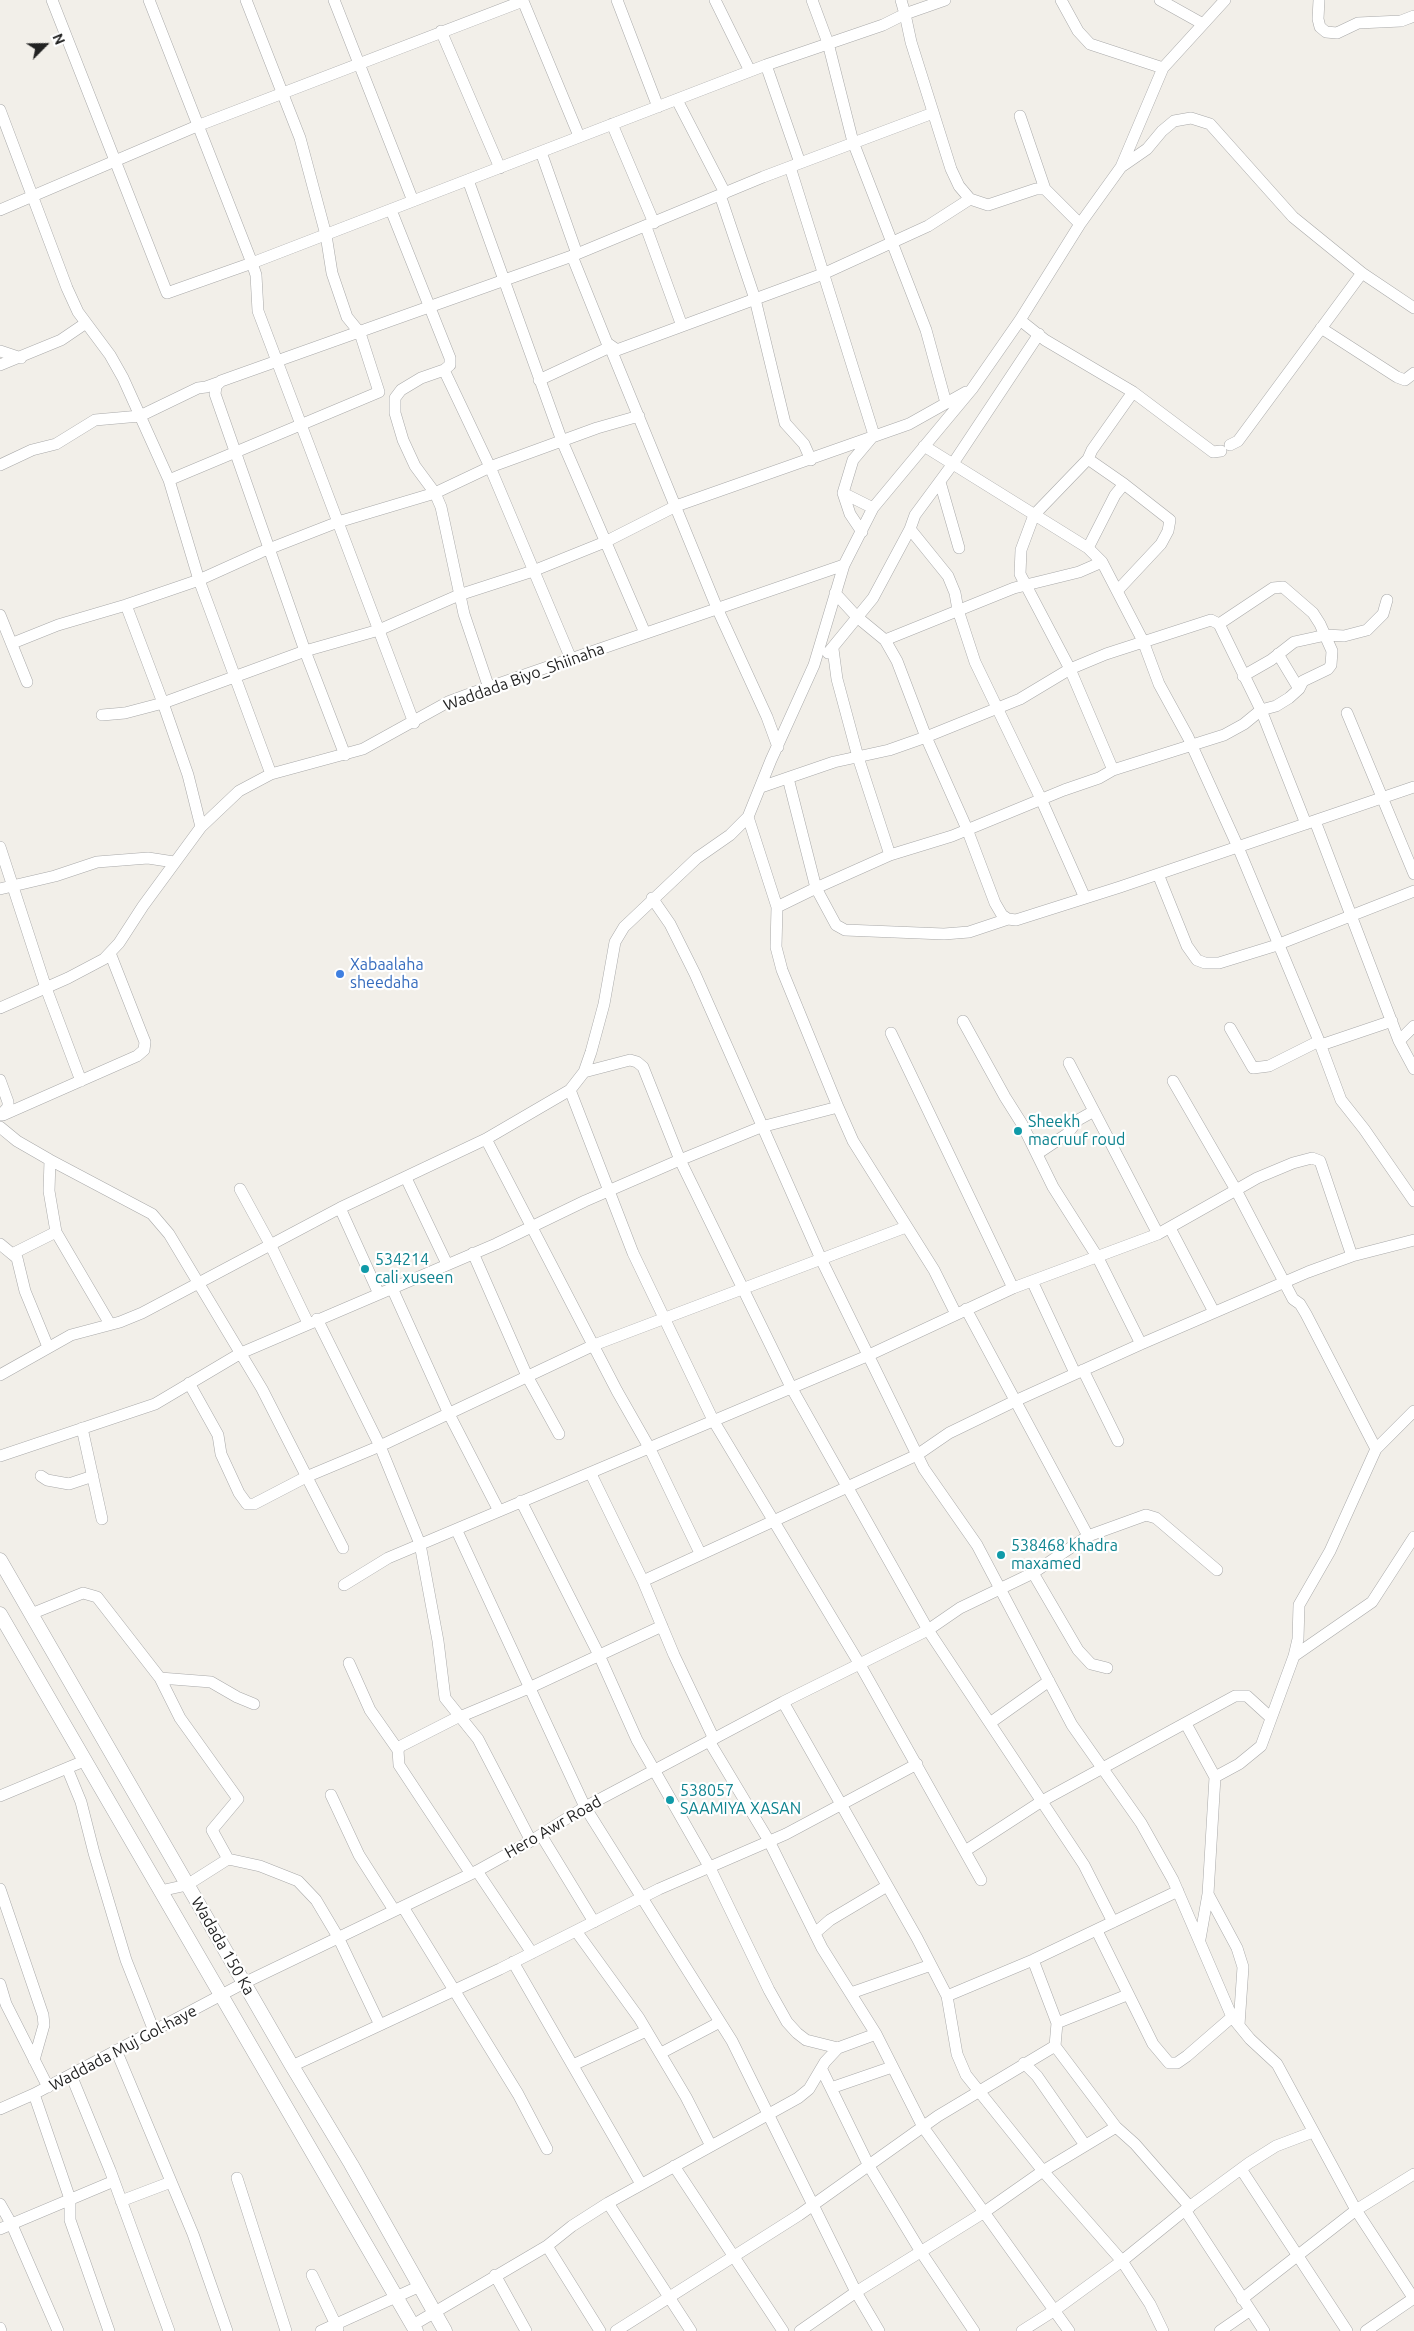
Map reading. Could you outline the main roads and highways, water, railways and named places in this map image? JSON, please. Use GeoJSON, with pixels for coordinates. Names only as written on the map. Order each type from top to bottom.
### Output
{"type":"FeatureCollection","features":[{"type":"Feature","properties":{"kind":"place","name":"Xabaalaha sheedaha"},"geometry":{"type":"Point","coordinates":[340,974]}},
{"type":"Feature","properties":{"kind":"place","name":"Sheekh macruuf roud"},"geometry":{"type":"Point","coordinates":[1018,1131]}},
{"type":"Feature","properties":{"kind":"place","name":"534214 cali xuseen"},"geometry":{"type":"Point","coordinates":[365,1269]}},
{"type":"Feature","properties":{"kind":"place","name":"538468 khadra maxamed"},"geometry":{"type":"Point","coordinates":[1001,1555]}},
{"type":"Feature","properties":{"kind":"place","name":"538057 SAAMIYA XASAN"},"geometry":{"type":"Point","coordinates":[670,1800]}}]}
